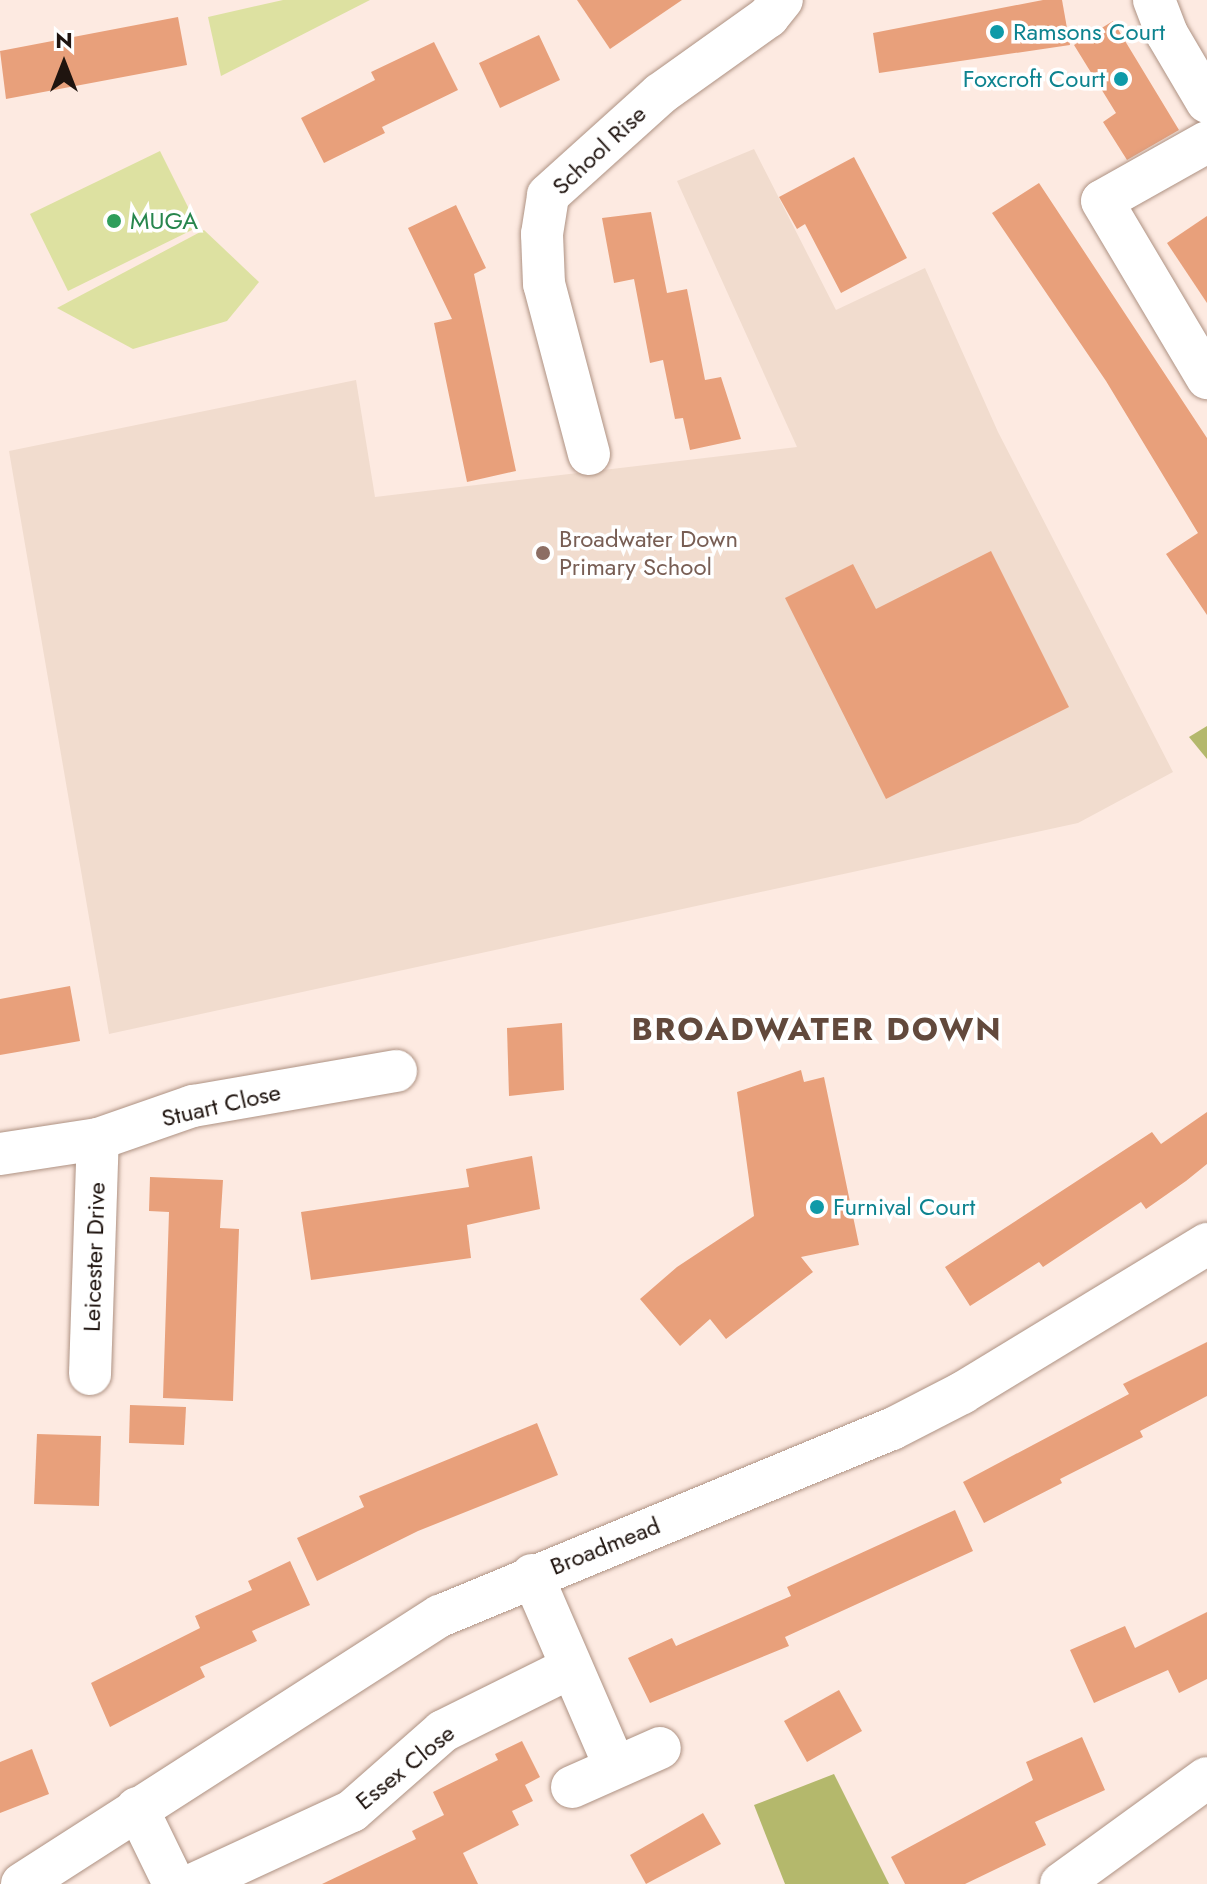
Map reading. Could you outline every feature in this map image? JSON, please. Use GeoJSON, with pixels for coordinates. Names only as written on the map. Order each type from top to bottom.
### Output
{"type":"FeatureCollection","features":[{"type":"Feature","properties":{"kind":"street","name":"School Rise"},"geometry":{"type":"LineString","coordinates":[[589,454],[544,284],[542,234],[548,195],[660,94],[768,17],[782,0]]}},
{"type":"Feature","properties":{"kind":"street"},"geometry":{"type":"LineString","coordinates":[[1154,0],[1167,34],[1207,102]]}},
{"type":"Feature","properties":{"kind":"street"},"geometry":{"type":"LineString","coordinates":[[1207,142],[1102,201],[1207,378]]}},
{"type":"Feature","properties":{"kind":"street","name":"Stuart Close"},"geometry":{"type":"LineString","coordinates":[[0,1154],[98,1139],[193,1106],[396,1071]]}},
{"type":"Feature","properties":{"kind":"street","name":"Leicester Drive"},"geometry":{"type":"LineString","coordinates":[[90,1374],[98,1139]]}},
{"type":"Feature","properties":{"kind":"street","name":"Broadmead"},"geometry":{"type":"LineString","coordinates":[[22,1884],[440,1616],[532,1575],[892,1429],[1014,1362],[1207,1244]]}},
{"type":"Feature","properties":{"kind":"street"},"geometry":{"type":"LineString","coordinates":[[532,1575],[615,1767]]}},
{"type":"Feature","properties":{"kind":"street","name":"Essex Close"},"geometry":{"type":"LineString","coordinates":[[194,1884],[352,1811],[443,1731],[570,1668]]}},
{"type":"Feature","properties":{"kind":"street"},"geometry":{"type":"LineString","coordinates":[[572,1787],[660,1748]]}},
{"type":"Feature","properties":{"kind":"street"},"geometry":{"type":"LineString","coordinates":[[1061,1884],[1207,1778]]}},
{"type":"Feature","properties":{"kind":"street"},"geometry":{"type":"LineString","coordinates":[[137,1808],[174,1884]]}},
{"type":"Feature","properties":{"kind":"shaded area","name":"Broadwater Down Primary School"},"geometry":{"type":"Polygon","coordinates":[[[754,149],[836,310],[925,268],[998,432],[1173,772],[1078,823],[109,1034],[9,451],[356,380],[375,497],[797,447],[677,181],[754,149]]]}},
{"type":"Feature","properties":{"kind":"green space"},"geometry":{"type":"Polygon","coordinates":[[[283,0],[370,0],[221,76],[208,17],[283,0]]]}},
{"type":"Feature","properties":{"kind":"green space","name":"MUGA"},"geometry":{"type":"Polygon","coordinates":[[[160,151],[198,227],[68,291],[30,214],[160,151]]]}},
{"type":"Feature","properties":{"kind":"green space"},"geometry":{"type":"Polygon","coordinates":[[[204,230],[259,282],[227,321],[133,349],[57,308],[204,230]]]}},
{"type":"Feature","properties":{"kind":"green space"},"geometry":{"type":"Polygon","coordinates":[[[1207,726],[1207,759],[1189,737],[1207,726]]]}},
{"type":"Feature","properties":{"kind":"green space"},"geometry":{"type":"Polygon","coordinates":[[[834,1774],[889,1884],[785,1884],[754,1805],[834,1774]]]}},
{"type":"Feature","properties":{"kind":"building"},"geometry":{"type":"Polygon","coordinates":[[[577,0],[682,0],[610,49],[577,0]]]}},
{"type":"Feature","properties":{"kind":"building","name":"Ramsons Court"},"geometry":{"type":"Polygon","coordinates":[[[1043,0],[1062,0],[1070,45],[879,73],[873,33],[1043,0]]]}},
{"type":"Feature","properties":{"kind":"building"},"geometry":{"type":"Polygon","coordinates":[[[178,17],[187,65],[6,99],[0,51],[178,17]]]}},
{"type":"Feature","properties":{"kind":"building","name":"Foxcroft Court"},"geometry":{"type":"Polygon","coordinates":[[[1113,21],[1179,130],[1127,160],[1103,122],[1116,113],[1074,45],[1113,21]]]}},
{"type":"Feature","properties":{"kind":"building"},"geometry":{"type":"Polygon","coordinates":[[[539,35],[560,80],[500,108],[479,63],[539,35]]]}},
{"type":"Feature","properties":{"kind":"building"},"geometry":{"type":"Polygon","coordinates":[[[434,42],[458,90],[382,127],[385,133],[324,163],[301,118],[375,80],[371,72],[434,42]]]}},
{"type":"Feature","properties":{"kind":"building"},"geometry":{"type":"Polygon","coordinates":[[[854,157],[907,258],[841,293],[805,224],[797,229],[779,197],[854,157]]]}},
{"type":"Feature","properties":{"kind":"building"},"geometry":{"type":"Polygon","coordinates":[[[1039,183],[1207,438],[1207,615],[1166,554],[1198,533],[1106,381],[992,213],[1039,183]]]}},
{"type":"Feature","properties":{"kind":"building"},"geometry":{"type":"Polygon","coordinates":[[[456,205],[486,268],[474,274],[516,471],[467,482],[434,323],[452,319],[408,228],[456,205]]]}},
{"type":"Feature","properties":{"kind":"building"},"geometry":{"type":"Polygon","coordinates":[[[651,212],[667,293],[687,289],[705,380],[721,377],[741,439],[690,450],[683,418],[675,419],[663,360],[650,363],[634,279],[614,283],[602,218],[651,212]]]}},
{"type":"Feature","properties":{"kind":"building"},"geometry":{"type":"Polygon","coordinates":[[[1207,216],[1207,303],[1167,243],[1207,216]]]}},
{"type":"Feature","properties":{"kind":"building"},"geometry":{"type":"Polygon","coordinates":[[[991,551],[1069,707],[886,799],[785,598],[853,564],[876,609],[991,551]]]}},
{"type":"Feature","properties":{"kind":"building"},"geometry":{"type":"Polygon","coordinates":[[[70,986],[80,1041],[0,1055],[0,999],[70,986]]]}},
{"type":"Feature","properties":{"kind":"building"},"geometry":{"type":"Polygon","coordinates":[[[562,1023],[564,1090],[509,1096],[507,1028],[562,1023]]]}},
{"type":"Feature","properties":{"kind":"building","name":"Furnival Court"},"geometry":{"type":"Polygon","coordinates":[[[801,1070],[804,1082],[824,1077],[859,1245],[801,1257],[813,1272],[726,1339],[710,1319],[680,1346],[640,1299],[677,1267],[754,1216],[737,1092],[801,1070]]]}},
{"type":"Feature","properties":{"kind":"building"},"geometry":{"type":"Polygon","coordinates":[[[1207,1112],[1207,1164],[1146,1209],[1141,1202],[1043,1267],[1039,1262],[970,1306],[945,1267],[1152,1132],[1161,1144],[1207,1112]]]}},
{"type":"Feature","properties":{"kind":"building"},"geometry":{"type":"Polygon","coordinates":[[[532,1156],[540,1209],[467,1225],[471,1258],[311,1280],[301,1212],[469,1187],[466,1169],[532,1156]]]}},
{"type":"Feature","properties":{"kind":"building"},"geometry":{"type":"Polygon","coordinates":[[[150,1177],[223,1180],[220,1228],[239,1229],[233,1401],[163,1398],[169,1212],[149,1211],[150,1177]]]}},
{"type":"Feature","properties":{"kind":"building"},"geometry":{"type":"Polygon","coordinates":[[[1207,1342],[1207,1396],[1140,1431],[1143,1437],[1060,1479],[1062,1483],[984,1523],[963,1482],[1129,1394],[1123,1384],[1207,1342]]]}},
{"type":"Feature","properties":{"kind":"building"},"geometry":{"type":"Polygon","coordinates":[[[130,1405],[186,1407],[184,1445],[129,1443],[130,1405]]]}},
{"type":"Feature","properties":{"kind":"building"},"geometry":{"type":"Polygon","coordinates":[[[537,1423],[558,1475],[418,1531],[317,1581],[297,1538],[364,1507],[359,1496],[537,1423]]]}},
{"type":"Feature","properties":{"kind":"building"},"geometry":{"type":"Polygon","coordinates":[[[37,1434],[101,1436],[99,1506],[34,1504],[37,1434]]]}},
{"type":"Feature","properties":{"kind":"building"},"geometry":{"type":"Polygon","coordinates":[[[955,1510],[973,1551],[785,1637],[789,1646],[650,1703],[628,1658],[672,1638],[676,1646],[791,1596],[787,1587],[955,1510]]]}},
{"type":"Feature","properties":{"kind":"building"},"geometry":{"type":"Polygon","coordinates":[[[290,1561],[310,1605],[252,1631],[257,1641],[200,1667],[205,1677],[110,1727],[91,1683],[200,1628],[195,1616],[252,1590],[248,1581],[290,1561]]]}},
{"type":"Feature","properties":{"kind":"building"},"geometry":{"type":"Polygon","coordinates":[[[1207,1612],[1207,1679],[1179,1693],[1168,1670],[1094,1703],[1070,1650],[1125,1626],[1135,1648],[1207,1612]]]}},
{"type":"Feature","properties":{"kind":"building"},"geometry":{"type":"Polygon","coordinates":[[[839,1690],[862,1731],[807,1762],[784,1721],[839,1690]]]}},
{"type":"Feature","properties":{"kind":"building"},"geometry":{"type":"Polygon","coordinates":[[[1082,1737],[1105,1790],[1035,1822],[1046,1845],[965,1884],[905,1884],[891,1857],[1033,1780],[1026,1762],[1082,1737]]]}},
{"type":"Feature","properties":{"kind":"building"},"geometry":{"type":"Polygon","coordinates":[[[522,1741],[540,1777],[525,1785],[533,1801],[512,1811],[519,1825],[463,1853],[478,1884],[322,1884],[416,1839],[412,1831],[444,1815],[433,1792],[498,1760],[495,1754],[522,1741]]]}},
{"type":"Feature","properties":{"kind":"building"},"geometry":{"type":"Polygon","coordinates":[[[32,1749],[49,1794],[0,1813],[0,1762],[32,1749]]]}},
{"type":"Feature","properties":{"kind":"building"},"geometry":{"type":"Polygon","coordinates":[[[703,1813],[721,1844],[646,1884],[630,1855],[703,1813]]]}},
{"type":"Feature","properties":{"kind":"place","name":"Ramsons Court"},"geometry":{"type":"Point","coordinates":[997,32]}},
{"type":"Feature","properties":{"kind":"place","name":"Foxcroft Court"},"geometry":{"type":"Point","coordinates":[1121,79]}},
{"type":"Feature","properties":{"kind":"place","name":"MUGA"},"geometry":{"type":"Point","coordinates":[114,221]}},
{"type":"Feature","properties":{"kind":"place","name":"Broadwater Down Primary School"},"geometry":{"type":"Point","coordinates":[543,553]}},
{"type":"Feature","properties":{"kind":"place","name":"Furnival Court"},"geometry":{"type":"Point","coordinates":[817,1207]}},
{"type":"Feature","properties":{"kind":"district","name":"BROADWATER DOWN"},"geometry":{"type":"Point","coordinates":[817,1029]}}]}
